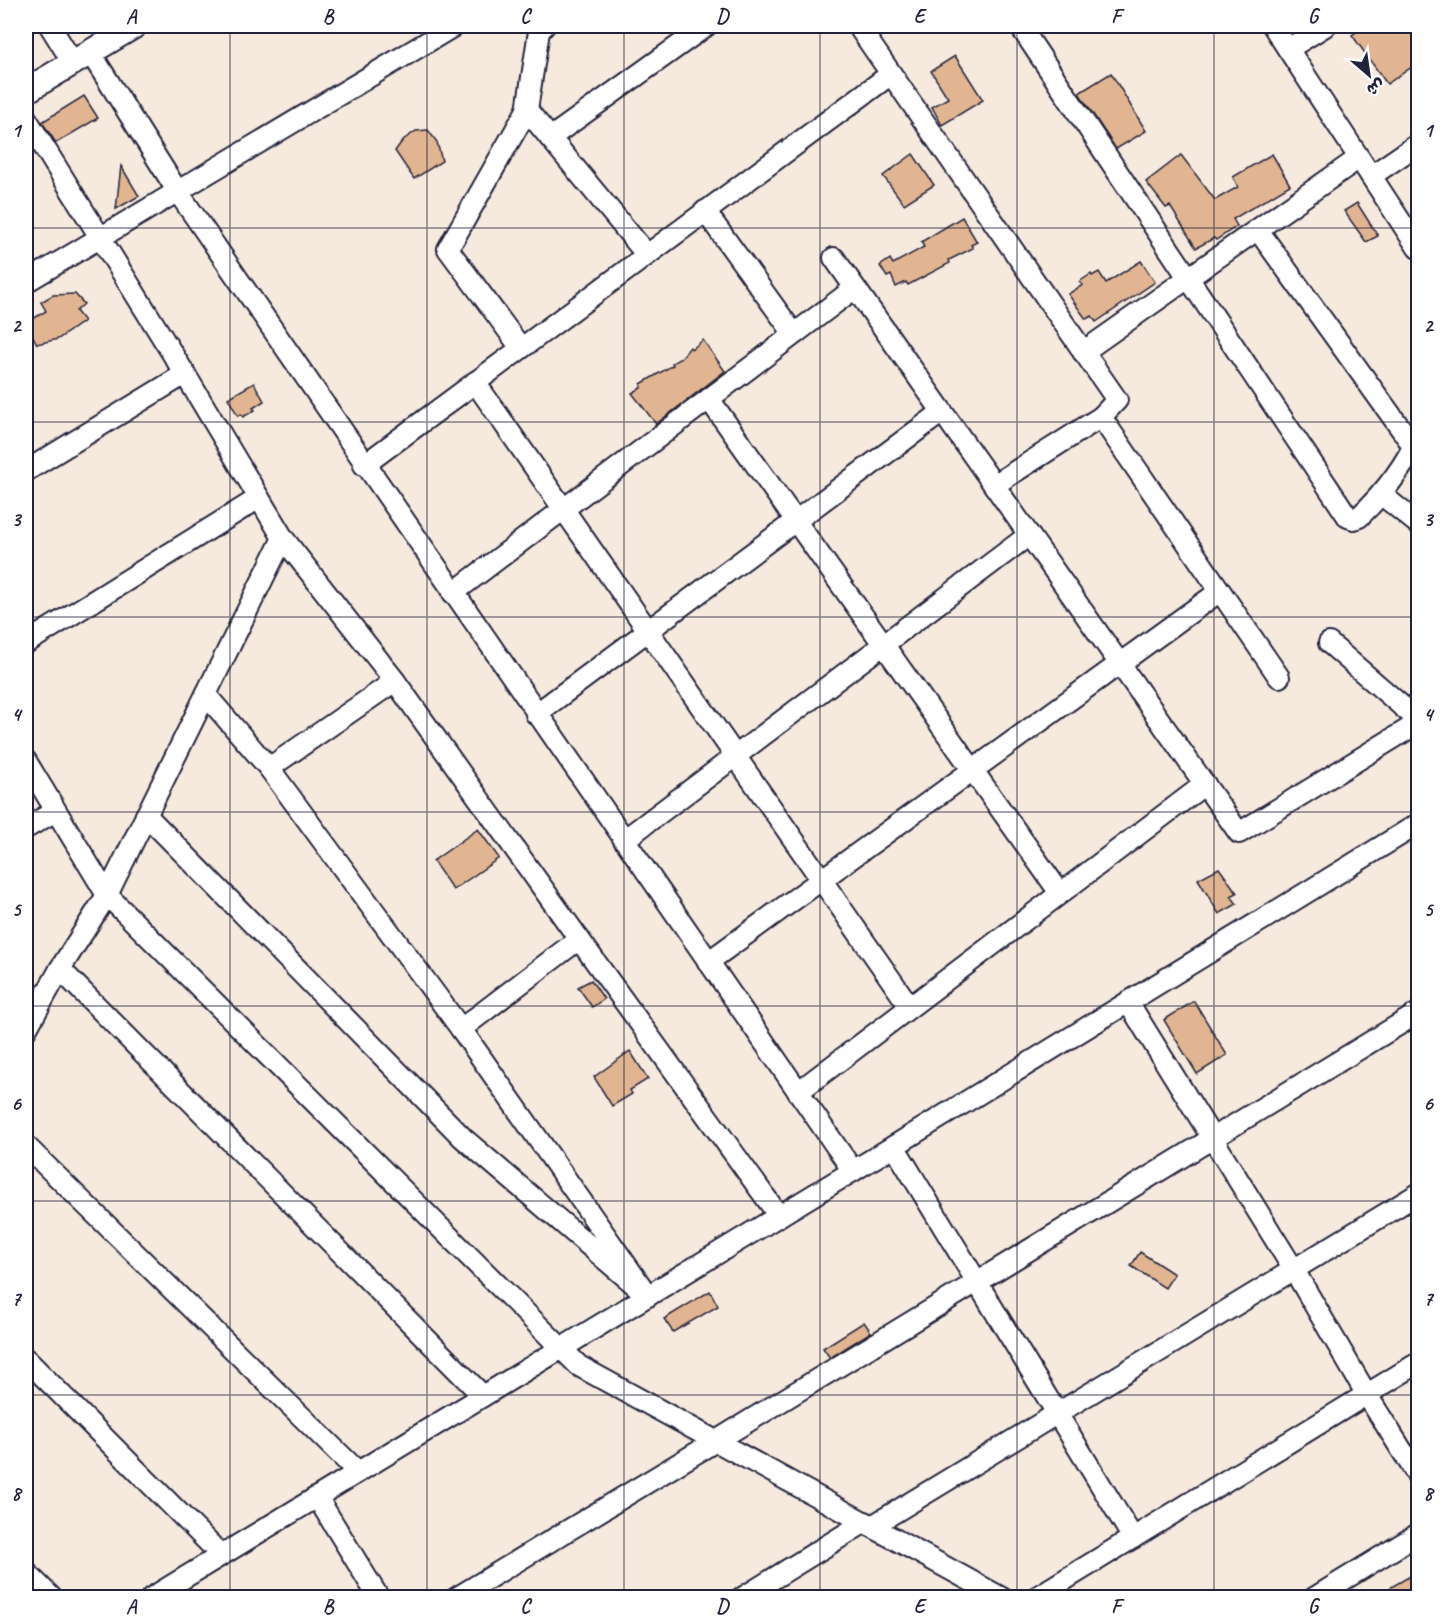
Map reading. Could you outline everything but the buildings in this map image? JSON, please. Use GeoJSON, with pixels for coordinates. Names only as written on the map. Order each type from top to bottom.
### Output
{"type":"FeatureCollection","features":[{"type":"Feature","properties":{"kind":"street"},"geometry":{"type":"LineString","coordinates":[[50,26],[82,58],[178,192],[364,465],[853,1171]]}},
{"type":"Feature","properties":{"kind":"street"},"geometry":{"type":"LineString","coordinates":[[26,91],[134,26]]}},
{"type":"Feature","properties":{"kind":"street"},"geometry":{"type":"LineString","coordinates":[[26,282],[454,26]]}},
{"type":"Feature","properties":{"kind":"street"},"geometry":{"type":"LineString","coordinates":[[521,348],[448,249],[527,110],[539,32],[544,26]]}},
{"type":"Feature","properties":{"kind":"street"},"geometry":{"type":"LineString","coordinates":[[550,138],[705,26]]}},
{"type":"Feature","properties":{"kind":"street"},"geometry":{"type":"LineString","coordinates":[[858,26],[1117,400],[1101,417],[994,485]]}},
{"type":"Feature","properties":{"kind":"street"},"geometry":{"type":"LineString","coordinates":[[1020,26],[1348,517],[1354,519],[1382,495],[1416,441],[1258,230]]}},
{"type":"Feature","properties":{"kind":"street"},"geometry":{"type":"LineString","coordinates":[[1273,26],[1419,248]]}},
{"type":"Feature","properties":{"kind":"street"},"geometry":{"type":"LineString","coordinates":[[1288,49],[1325,26]]}},
{"type":"Feature","properties":{"kind":"street"},"geometry":{"type":"LineString","coordinates":[[364,465],[891,74]]}},
{"type":"Feature","properties":{"kind":"street"},"geometry":{"type":"LineString","coordinates":[[527,110],[647,255]]}},
{"type":"Feature","properties":{"kind":"street"},"geometry":{"type":"LineString","coordinates":[[26,118],[185,374],[283,538],[395,681],[779,1216]]}},
{"type":"Feature","properties":{"kind":"street"},"geometry":{"type":"LineString","coordinates":[[1371,176],[1419,144]]}},
{"type":"Feature","properties":{"kind":"street"},"geometry":{"type":"LineString","coordinates":[[1083,352],[1359,158]]}},
{"type":"Feature","properties":{"kind":"street"},"geometry":{"type":"LineString","coordinates":[[705,211],[794,334]]}},
{"type":"Feature","properties":{"kind":"street"},"geometry":{"type":"LineString","coordinates":[[834,258],[1239,833],[1419,722],[1329,643]]}},
{"type":"Feature","properties":{"kind":"street"},"geometry":{"type":"LineString","coordinates":[[453,593],[855,288]]}},
{"type":"Feature","properties":{"kind":"street"},"geometry":{"type":"LineString","coordinates":[[26,471],[185,374]]}},
{"type":"Feature","properties":{"kind":"street"},"geometry":{"type":"LineString","coordinates":[[475,382],[910,1007]]}},
{"type":"Feature","properties":{"kind":"street"},"geometry":{"type":"LineString","coordinates":[[709,399],[1060,893]]}},
{"type":"Feature","properties":{"kind":"street"},"geometry":{"type":"LineString","coordinates":[[536,714],[942,412]]}},
{"type":"Feature","properties":{"kind":"street"},"geometry":{"type":"LineString","coordinates":[[1101,417],[1279,677]]}},
{"type":"Feature","properties":{"kind":"street"},"geometry":{"type":"LineString","coordinates":[[1382,495],[1419,524]]}},
{"type":"Feature","properties":{"kind":"street"},"geometry":{"type":"LineString","coordinates":[[26,643],[259,498]]}},
{"type":"Feature","properties":{"kind":"street"},"geometry":{"type":"LineString","coordinates":[[624,840],[1029,535]]}},
{"type":"Feature","properties":{"kind":"street"},"geometry":{"type":"LineString","coordinates":[[26,1030],[60,969],[107,895],[283,538]]}},
{"type":"Feature","properties":{"kind":"street"},"geometry":{"type":"LineString","coordinates":[[708,962],[1220,591]]}},
{"type":"Feature","properties":{"kind":"street"},"geometry":{"type":"LineString","coordinates":[[269,768],[395,681]]}},
{"type":"Feature","properties":{"kind":"street"},"geometry":{"type":"LineString","coordinates":[[206,695],[269,768],[461,1029],[648,1296]]}},
{"type":"Feature","properties":{"kind":"street"},"geometry":{"type":"LineString","coordinates":[[26,761],[54,812],[107,895],[579,1366],[1002,1598]]}},
{"type":"Feature","properties":{"kind":"street"},"geometry":{"type":"LineString","coordinates":[[798,1092],[1205,784]]}},
{"type":"Feature","properties":{"kind":"street"},"geometry":{"type":"LineString","coordinates":[[26,828],[54,812]]}},
{"type":"Feature","properties":{"kind":"street"},"geometry":{"type":"LineString","coordinates":[[146,815],[463,1138],[648,1296]]}},
{"type":"Feature","properties":{"kind":"street"},"geometry":{"type":"LineString","coordinates":[[152,1598],[1128,1002],[1416,831]]}},
{"type":"Feature","properties":{"kind":"street"},"geometry":{"type":"LineString","coordinates":[[461,1029],[579,939]]}},
{"type":"Feature","properties":{"kind":"street"},"geometry":{"type":"LineString","coordinates":[[60,969],[483,1396]]}},
{"type":"Feature","properties":{"kind":"street"},"geometry":{"type":"LineString","coordinates":[[1128,1002],[1294,1270],[1367,1395],[1419,1476]]}},
{"type":"Feature","properties":{"kind":"street"},"geometry":{"type":"LineString","coordinates":[[456,1598],[1419,1013]]}},
{"type":"Feature","properties":{"kind":"street"},"geometry":{"type":"LineString","coordinates":[[26,1146],[358,1472]]}},
{"type":"Feature","properties":{"kind":"street"},"geometry":{"type":"LineString","coordinates":[[894,1146],[1133,1538]]}},
{"type":"Feature","properties":{"kind":"street"},"geometry":{"type":"LineString","coordinates":[[742,1598],[1057,1414],[1419,1194]]}},
{"type":"Feature","properties":{"kind":"street"},"geometry":{"type":"LineString","coordinates":[[26,1359],[221,1555]]}},
{"type":"Feature","properties":{"kind":"street"},"geometry":{"type":"LineString","coordinates":[[1035,1598],[1419,1364]]}},
{"type":"Feature","properties":{"kind":"street"},"geometry":{"type":"LineString","coordinates":[[317,1497],[379,1598]]}},
{"type":"Feature","properties":{"kind":"street"},"geometry":{"type":"LineString","coordinates":[[1314,1598],[1419,1534]]}},
{"type":"Feature","properties":{"kind":"street"},"geometry":{"type":"LineString","coordinates":[[26,1572],[52,1598]]}}]}
